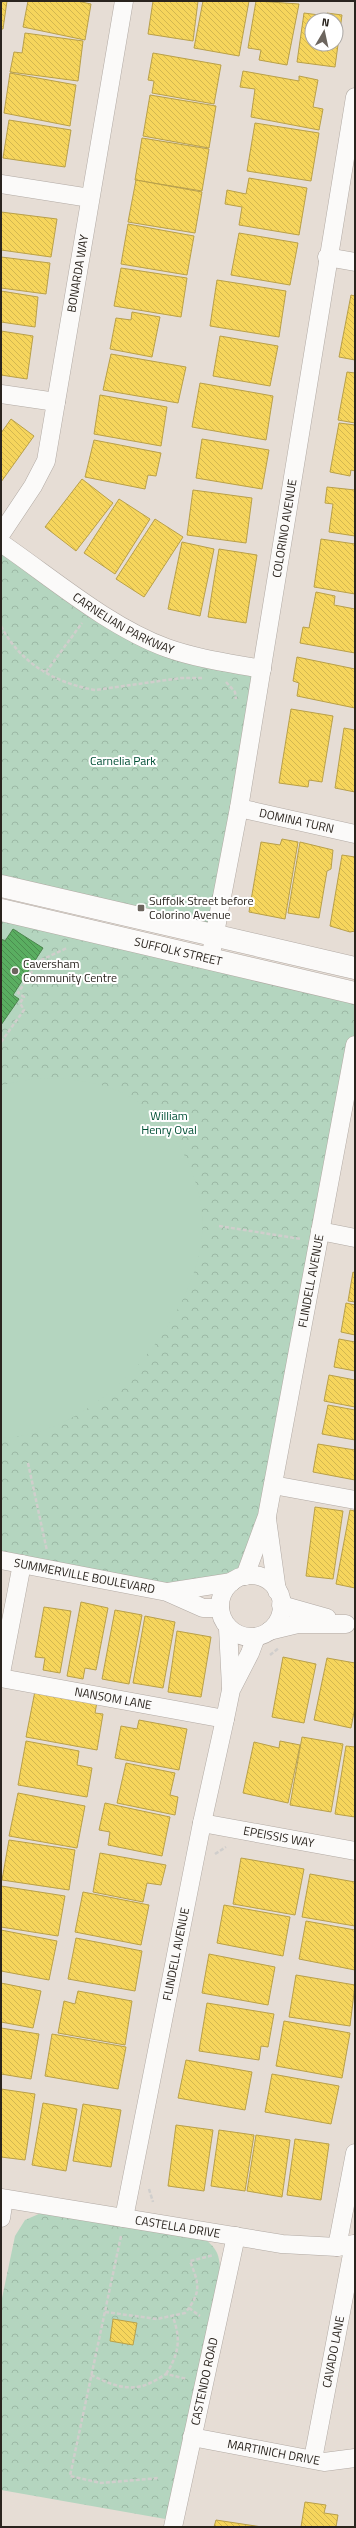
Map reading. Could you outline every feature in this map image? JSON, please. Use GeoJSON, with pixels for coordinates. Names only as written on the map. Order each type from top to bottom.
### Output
{"type":"FeatureCollection","features":[{"type":"Feature","properties":{"kind":"street","name":"BONARDA WAY"},"geometry":{"type":"LineString","coordinates":[[1,534],[33,486],[46,461],[124,1]]}},
{"type":"Feature","properties":{"kind":"street","name":"COLORINO AVENUE"},"geometry":{"type":"LineString","coordinates":[[210,959],[239,808],[327,257],[355,97]]}},
{"type":"Feature","properties":{"kind":"street"},"geometry":{"type":"LineString","coordinates":[[1,184],[90,198]]}},
{"type":"Feature","properties":{"kind":"street"},"geometry":{"type":"LineString","coordinates":[[327,257],[355,262]]}},
{"type":"Feature","properties":{"kind":"street"},"geometry":{"type":"LineString","coordinates":[[1,394],[56,402]]}},
{"type":"Feature","properties":{"kind":"street","name":"CARNELIAN PARKWAY"},"geometry":{"type":"LineString","coordinates":[[1,543],[115,622],[140,636],[192,656],[262,669]]}},
{"type":"Feature","properties":{"kind":"street","name":"DOMINA TURN"},"geometry":{"type":"LineString","coordinates":[[239,808],[355,834]]}},
{"type":"Feature","properties":{"kind":"street","name":"SUFFOLK STREET"},"geometry":{"type":"LineString","coordinates":[[1,886],[355,968]]}},
{"type":"Feature","properties":{"kind":"street","name":"SUFFOLK STREET"},"geometry":{"type":"LineString","coordinates":[[1,910],[355,992]]}},
{"type":"Feature","properties":{"kind":"street","name":"FLINDELL AVENUE"},"geometry":{"type":"LineString","coordinates":[[239,1579],[267,1516],[312,1235],[355,1045]]}},
{"type":"Feature","properties":{"kind":"street"},"geometry":{"type":"LineString","coordinates":[[312,1235],[355,1238]]}},
{"type":"Feature","properties":{"kind":"street"},"geometry":{"type":"LineString","coordinates":[[273,1485],[355,1500]]}},
{"type":"Feature","properties":{"kind":"street","name":"FLINDELL AVENUE"},"geometry":{"type":"LineString","coordinates":[[267,1516],[279,1598]]}},
{"type":"Feature","properties":{"kind":"street","name":"SUMMERVILLE BOULEVARD"},"geometry":{"type":"LineString","coordinates":[[1,1560],[167,1592],[203,1608],[220,1608]]}},
{"type":"Feature","properties":{"kind":"street"},"geometry":{"type":"LineString","coordinates":[[1,1673],[22,1564]]}},
{"type":"Feature","properties":{"kind":"street"},"geometry":{"type":"LineString","coordinates":[[262,1634],[279,1619],[279,1598],[272,1585],[260,1577],[239,1579],[223,1593],[220,1608],[224,1622],[228,1628],[241,1636],[262,1634],[298,1624],[351,1625]]}},
{"type":"Feature","properties":{"kind":"street","name":"SUMMERVILLE BOULEVARD"},"geometry":{"type":"LineString","coordinates":[[167,1592],[239,1579]]}},
{"type":"Feature","properties":{"kind":"street"},"geometry":{"type":"LineString","coordinates":[[279,1598],[351,1625]]}},
{"type":"Feature","properties":{"kind":"street","name":"FLINDELL AVENUE"},"geometry":{"type":"LineString","coordinates":[[228,1628],[232,1690]]}},
{"type":"Feature","properties":{"kind":"street","name":"FLINDELL AVENUE"},"geometry":{"type":"LineString","coordinates":[[124,2218],[202,1823],[225,1719],[232,1690],[250,1653],[262,1634]]}},
{"type":"Feature","properties":{"kind":"street","name":"NANSOM LANE"},"geometry":{"type":"LineString","coordinates":[[1,1678],[225,1719]]}},
{"type":"Feature","properties":{"kind":"street","name":"EPEISSIS WAY"},"geometry":{"type":"LineString","coordinates":[[202,1823],[355,1851]]}},
{"type":"Feature","properties":{"kind":"street"},"geometry":{"type":"LineString","coordinates":[[348,2245],[355,2153]]}},
{"type":"Feature","properties":{"kind":"street"},"geometry":{"type":"LineString","coordinates":[[1,2218],[3,2198]]}},
{"type":"Feature","properties":{"kind":"street","name":"CASTELLA DRIVE"},"geometry":{"type":"LineString","coordinates":[[3,2198],[282,2244],[348,2245]]}},
{"type":"Feature","properties":{"kind":"street","name":"CASTENDO ROAD"},"geometry":{"type":"LineString","coordinates":[[173,2527],[236,2236]]}},
{"type":"Feature","properties":{"kind":"street","name":"CAVADO LANE"},"geometry":{"type":"LineString","coordinates":[[313,2459],[348,2245]]}},
{"type":"Feature","properties":{"kind":"street","name":"MARTINICH DRIVE"},"geometry":{"type":"LineString","coordinates":[[192,2437],[324,2462],[355,2458]]}},
{"type":"Feature","properties":{"kind":"path"},"geometry":{"type":"LineString","coordinates":[[46,672],[86,618]]}},
{"type":"Feature","properties":{"kind":"path"},"geometry":{"type":"LineString","coordinates":[[1,626],[11,645],[22,657],[46,672],[71,684],[95,690],[181,678],[204,678]]}},
{"type":"Feature","properties":{"kind":"path"},"geometry":{"type":"LineString","coordinates":[[220,680],[226,682],[235,692],[235,705]]}},
{"type":"Feature","properties":{"kind":"path"},"geometry":{"type":"LineString","coordinates":[[1,1042],[24,1010],[20,1003],[24,997],[18,993],[39,961],[56,951],[73,946]]}},
{"type":"Feature","properties":{"kind":"path"},"geometry":{"type":"LineString","coordinates":[[219,1226],[258,1233],[312,1235]]}},
{"type":"Feature","properties":{"kind":"path"},"geometry":{"type":"LineString","coordinates":[[28,1463],[47,1551]]}},
{"type":"Feature","properties":{"kind":"path"},"geometry":{"type":"LineString","coordinates":[[124,2218],[70,2476],[101,2483],[159,2478]]}},
{"type":"Feature","properties":{"kind":"path"},"geometry":{"type":"LineString","coordinates":[[105,2312],[157,2319],[173,2317],[185,2313],[197,2295],[197,2276],[190,2261],[217,2254]]}},
{"type":"Feature","properties":{"kind":"path"},"geometry":{"type":"LineString","coordinates":[[91,2375],[116,2386],[132,2387],[149,2384],[166,2374],[175,2361],[179,2338],[173,2317]]}},
{"type":"Feature","properties":{"kind":"path"},"geometry":{"type":"LineString","coordinates":[[166,2374],[191,2380],[202,2391]]}},
{"type":"Feature","properties":{"kind":"green space","name":"Carnelia Park"},"geometry":{"type":"Polygon","coordinates":[[[1,543],[140,636],[262,669],[215,935],[1,886],[1,543]]]}},
{"type":"Feature","properties":{"kind":"green space","name":"William Henry Oval"},"geometry":{"type":"Polygon","coordinates":[[[1,910],[355,992],[355,1045],[320,1231],[245,1576],[167,1592],[1,1560],[1,910]]]}},
{"type":"Feature","properties":{"kind":"green space"},"geometry":{"type":"Polygon","coordinates":[[[60,1078],[77,1080],[119,1091],[146,1107],[162,1123],[176,1141],[188,1161],[196,1183],[201,1205],[202,1228],[200,1250],[190,1282],[175,1315],[154,1346],[128,1375],[99,1400],[68,1420],[35,1433],[1,1438],[1,1085],[32,1079],[60,1078]]]}},
{"type":"Feature","properties":{"kind":"green space"},"geometry":{"type":"Polygon","coordinates":[[[41,2213],[201,2236],[211,2244],[218,2256],[220,2274],[171,2520],[1,2490],[1,2303],[15,2236],[25,2220],[41,2213]]]}},
{"type":"Feature","properties":{"kind":"building: Homes"},"geometry":{"type":"Polygon","coordinates":[[[1,1],[7,1],[3,29],[1,29],[1,1]]]}},
{"type":"Feature","properties":{"kind":"building: Homes"},"geometry":{"type":"Polygon","coordinates":[[[28,1],[77,1],[91,4],[85,40],[23,27],[28,1]]]}},
{"type":"Feature","properties":{"kind":"building: Homes"},"geometry":{"type":"Polygon","coordinates":[[[153,1],[198,1],[193,41],[148,34],[153,1]]]}},
{"type":"Feature","properties":{"kind":"building: Homes"},"geometry":{"type":"Polygon","coordinates":[[[203,1],[249,1],[239,56],[194,48],[203,1]]]}},
{"type":"Feature","properties":{"kind":"building: Homes"},"geometry":{"type":"Polygon","coordinates":[[[256,1],[299,4],[287,65],[259,60],[261,50],[248,48],[256,1]]]}},
{"type":"Feature","properties":{"kind":"building: Homes"},"geometry":{"type":"Polygon","coordinates":[[[304,13],[304,52],[337,52],[335,67],[297,62],[304,13]]]}},
{"type":"Feature","properties":{"kind":"building: Homes"},"geometry":{"type":"Polygon","coordinates":[[[25,33],[83,41],[78,81],[10,72],[14,52],[22,53],[25,33]]]}},
{"type":"Feature","properties":{"kind":"building: Homes"},"geometry":{"type":"Polygon","coordinates":[[[153,53],[221,65],[214,104],[152,93],[154,81],[148,80],[153,53]]]}},
{"type":"Feature","properties":{"kind":"building: Homes"},"geometry":{"type":"Polygon","coordinates":[[[243,71],[299,81],[299,76],[318,80],[313,107],[323,109],[319,130],[251,117],[255,89],[240,87],[243,71]]]}},
{"type":"Feature","properties":{"kind":"building: Homes"},"geometry":{"type":"Polygon","coordinates":[[[10,73],[76,85],[70,126],[4,113],[10,73]]]}},
{"type":"Feature","properties":{"kind":"building: Homes"},"geometry":{"type":"Polygon","coordinates":[[[150,95],[216,106],[209,148],[143,136],[150,95]]]}},
{"type":"Feature","properties":{"kind":"building: Homes"},"geometry":{"type":"Polygon","coordinates":[[[9,120],[71,130],[65,167],[3,158],[9,120]]]}},
{"type":"Feature","properties":{"kind":"building: Homes"},"geometry":{"type":"Polygon","coordinates":[[[255,123],[319,133],[311,181],[247,171],[255,123]]]}},
{"type":"Feature","properties":{"kind":"building: Homes"},"geometry":{"type":"Polygon","coordinates":[[[142,138],[209,149],[202,191],[135,180],[142,138]]]}},
{"type":"Feature","properties":{"kind":"building: Homes"},"geometry":{"type":"Polygon","coordinates":[[[249,178],[307,188],[299,235],[239,225],[242,207],[225,204],[227,190],[246,194],[249,178]]]}},
{"type":"Feature","properties":{"kind":"building: Homes"},"geometry":{"type":"Polygon","coordinates":[[[136,180],[202,192],[195,233],[128,222],[136,180]]]}},
{"type":"Feature","properties":{"kind":"building: Homes"},"geometry":{"type":"Polygon","coordinates":[[[1,212],[57,219],[51,257],[1,250],[1,212]]]}},
{"type":"Feature","properties":{"kind":"building: Homes"},"geometry":{"type":"Polygon","coordinates":[[[128,224],[194,236],[187,275],[121,264],[128,224]]]}},
{"type":"Feature","properties":{"kind":"building: Homes"},"geometry":{"type":"Polygon","coordinates":[[[239,233],[298,243],[290,285],[231,275],[239,233]]]}},
{"type":"Feature","properties":{"kind":"building: Homes"},"geometry":{"type":"Polygon","coordinates":[[[1,257],[50,263],[46,294],[1,288],[1,257]]]}},
{"type":"Feature","properties":{"kind":"building: Homes"},"geometry":{"type":"Polygon","coordinates":[[[121,268],[187,278],[181,317],[114,306],[121,268]]]}},
{"type":"Feature","properties":{"kind":"building: Homes"},"geometry":{"type":"Polygon","coordinates":[[[217,280],[286,291],[279,337],[210,326],[217,280]]]}},
{"type":"Feature","properties":{"kind":"building: Homes"},"geometry":{"type":"Polygon","coordinates":[[[1,291],[38,297],[35,327],[1,322],[1,291]]]}},
{"type":"Feature","properties":{"kind":"building: Homes"},"geometry":{"type":"Polygon","coordinates":[[[351,295],[355,296],[355,360],[339,357],[351,295]]]}},
{"type":"Feature","properties":{"kind":"building: Homes"},"geometry":{"type":"Polygon","coordinates":[[[132,312],[160,317],[152,357],[110,349],[116,318],[131,320],[132,312]]]}},
{"type":"Feature","properties":{"kind":"building: Homes"},"geometry":{"type":"Polygon","coordinates":[[[1,331],[33,336],[27,379],[1,375],[1,331]]]}},
{"type":"Feature","properties":{"kind":"building: Homes"},"geometry":{"type":"Polygon","coordinates":[[[220,336],[278,346],[270,386],[213,376],[220,336]]]}},
{"type":"Feature","properties":{"kind":"building: Homes"},"geometry":{"type":"Polygon","coordinates":[[[111,354],[186,367],[178,403],[103,390],[111,354]]]}},
{"type":"Feature","properties":{"kind":"building: Homes"},"geometry":{"type":"Polygon","coordinates":[[[347,372],[355,373],[355,423],[338,420],[347,372]]]}},
{"type":"Feature","properties":{"kind":"building: Homes"},"geometry":{"type":"Polygon","coordinates":[[[200,383],[273,396],[266,440],[192,427],[200,383]]]}},
{"type":"Feature","properties":{"kind":"building: Homes"},"geometry":{"type":"Polygon","coordinates":[[[100,395],[167,407],[161,446],[94,434],[100,395]]]}},
{"type":"Feature","properties":{"kind":"building: Homes"},"geometry":{"type":"Polygon","coordinates":[[[11,419],[34,436],[1,482],[1,433],[11,419]]]}},
{"type":"Feature","properties":{"kind":"building: Homes"},"geometry":{"type":"Polygon","coordinates":[[[339,423],[355,425],[355,471],[351,470],[350,476],[330,472],[339,423]]]}},
{"type":"Feature","properties":{"kind":"building: Homes"},"geometry":{"type":"Polygon","coordinates":[[[202,439],[269,450],[262,489],[196,478],[202,439]]]}},
{"type":"Feature","properties":{"kind":"building: Homes"},"geometry":{"type":"Polygon","coordinates":[[[94,440],[161,453],[156,476],[148,475],[145,489],[85,477],[94,440]]]}},
{"type":"Feature","properties":{"kind":"building: Homes"},"geometry":{"type":"Polygon","coordinates":[[[82,479],[113,503],[76,551],[45,527],[82,479]]]}},
{"type":"Feature","properties":{"kind":"building: Homes"},"geometry":{"type":"Polygon","coordinates":[[[327,487],[355,490],[355,536],[329,532],[333,504],[325,503],[327,487]]]}},
{"type":"Feature","properties":{"kind":"building: Homes"},"geometry":{"type":"Polygon","coordinates":[[[193,490],[252,498],[246,543],[187,535],[193,490]]]}},
{"type":"Feature","properties":{"kind":"building: Homes"},"geometry":{"type":"Polygon","coordinates":[[[119,499],[150,519],[115,574],[84,553],[119,499]]]}},
{"type":"Feature","properties":{"kind":"building: Homes"},"geometry":{"type":"Polygon","coordinates":[[[155,519],[183,537],[144,597],[116,579],[155,519]]]}},
{"type":"Feature","properties":{"kind":"building: Homes"},"geometry":{"type":"Polygon","coordinates":[[[321,539],[355,544],[355,594],[314,587],[321,539]]]}},
{"type":"Feature","properties":{"kind":"building: Homes"},"geometry":{"type":"Polygon","coordinates":[[[182,542],[214,549],[200,616],[168,609],[182,542]]]}},
{"type":"Feature","properties":{"kind":"building: Homes"},"geometry":{"type":"Polygon","coordinates":[[[219,549],[257,555],[246,623],[208,617],[219,549]]]}},
{"type":"Feature","properties":{"kind":"building: Homes"},"geometry":{"type":"Polygon","coordinates":[[[316,592],[335,596],[334,605],[355,609],[355,653],[300,643],[303,627],[309,628],[316,592]]]}},
{"type":"Feature","properties":{"kind":"building: Homes"},"geometry":{"type":"Polygon","coordinates":[[[297,657],[355,669],[355,708],[297,696],[299,683],[293,681],[297,657]]]}},
{"type":"Feature","properties":{"kind":"building: Homes"},"geometry":{"type":"Polygon","coordinates":[[[291,709],[333,716],[322,782],[309,780],[308,787],[279,783],[291,709]]]}},
{"type":"Feature","properties":{"kind":"building: Homes"},"geometry":{"type":"Polygon","coordinates":[[[344,728],[355,730],[355,792],[335,788],[344,728]]]}},
{"type":"Feature","properties":{"kind":"building: Homes"},"geometry":{"type":"Polygon","coordinates":[[[282,839],[298,842],[285,919],[249,912],[261,842],[280,845],[282,839]]]}},
{"type":"Feature","properties":{"kind":"building: Homes"},"geometry":{"type":"Polygon","coordinates":[[[300,842],[333,850],[331,869],[327,871],[319,918],[288,913],[300,842]]]}},
{"type":"Feature","properties":{"kind":"building: Homes"},"geometry":{"type":"Polygon","coordinates":[[[342,855],[355,857],[355,931],[350,932],[330,926],[342,855]]]}},
{"type":"Feature","properties":{"kind":"building: Homes"},"geometry":{"type":"Polygon","coordinates":[[[353,1272],[355,1273],[355,1302],[348,1301],[353,1272]]]}},
{"type":"Feature","properties":{"kind":"building: Homes"},"geometry":{"type":"Polygon","coordinates":[[[346,1303],[355,1305],[355,1335],[341,1332],[346,1303]]]}},
{"type":"Feature","properties":{"kind":"building: Homes"},"geometry":{"type":"Polygon","coordinates":[[[339,1339],[355,1342],[355,1371],[334,1367],[339,1339]]]}},
{"type":"Feature","properties":{"kind":"building: Homes"},"geometry":{"type":"Polygon","coordinates":[[[329,1375],[355,1380],[355,1407],[324,1401],[329,1375]]]}},
{"type":"Feature","properties":{"kind":"building: Homes"},"geometry":{"type":"Polygon","coordinates":[[[328,1405],[355,1410],[355,1440],[322,1434],[328,1405]]]}},
{"type":"Feature","properties":{"kind":"building: Homes"},"geometry":{"type":"Polygon","coordinates":[[[318,1444],[355,1450],[355,1480],[313,1472],[318,1444]]]}},
{"type":"Feature","properties":{"kind":"building: Homes"},"geometry":{"type":"Polygon","coordinates":[[[315,1507],[343,1511],[333,1579],[306,1576],[315,1507]]]}},
{"type":"Feature","properties":{"kind":"building: Homes"},"geometry":{"type":"Polygon","coordinates":[[[350,1510],[355,1511],[355,1588],[336,1584],[350,1510]]]}},
{"type":"Feature","properties":{"kind":"building: Homes"},"geometry":{"type":"Polygon","coordinates":[[[81,1602],[108,1608],[96,1670],[85,1668],[83,1679],[67,1676],[81,1602]]]}},
{"type":"Feature","properties":{"kind":"building: Homes"},"geometry":{"type":"Polygon","coordinates":[[[44,1607],[71,1611],[60,1673],[43,1670],[45,1658],[35,1657],[44,1607]]]}},
{"type":"Feature","properties":{"kind":"building: Homes"},"geometry":{"type":"Polygon","coordinates":[[[115,1610],[142,1615],[129,1684],[102,1679],[115,1610]]]}},
{"type":"Feature","properties":{"kind":"building: Homes"},"geometry":{"type":"Polygon","coordinates":[[[145,1616],[175,1622],[163,1688],[133,1683],[145,1616]]]}},
{"type":"Feature","properties":{"kind":"building: Homes"},"geometry":{"type":"Polygon","coordinates":[[[177,1631],[211,1637],[201,1697],[168,1692],[177,1631]]]}},
{"type":"Feature","properties":{"kind":"building: Homes"},"geometry":{"type":"Polygon","coordinates":[[[283,1657],[316,1664],[304,1723],[272,1717],[283,1657]]]}},
{"type":"Feature","properties":{"kind":"building: Homes"},"geometry":{"type":"Polygon","coordinates":[[[327,1658],[355,1663],[355,1707],[351,1728],[314,1720],[327,1658]]]}},
{"type":"Feature","properties":{"kind":"building: Homes"},"geometry":{"type":"Polygon","coordinates":[[[35,1691],[97,1702],[95,1713],[103,1714],[97,1750],[26,1737],[35,1691]]]}},
{"type":"Feature","properties":{"kind":"building: Homes"},"geometry":{"type":"Polygon","coordinates":[[[139,1720],[187,1729],[179,1770],[115,1758],[121,1726],[137,1729],[139,1720]]]}},
{"type":"Feature","properties":{"kind":"building: Homes"},"geometry":{"type":"Polygon","coordinates":[[[302,1737],[343,1744],[331,1812],[290,1805],[302,1737]]]}},
{"type":"Feature","properties":{"kind":"building: Homes"},"geometry":{"type":"Polygon","coordinates":[[[26,1741],[79,1751],[77,1765],[92,1768],[87,1797],[18,1785],[26,1741]]]}},
{"type":"Feature","properties":{"kind":"building: Homes"},"geometry":{"type":"Polygon","coordinates":[[[280,1741],[300,1745],[288,1803],[243,1793],[254,1742],[279,1748],[280,1741]]]}},
{"type":"Feature","properties":{"kind":"building: Homes"},"geometry":{"type":"Polygon","coordinates":[[[346,1746],[355,1747],[355,1817],[335,1814],[346,1746]]]}},
{"type":"Feature","properties":{"kind":"building: Homes"},"geometry":{"type":"Polygon","coordinates":[[[126,1763],[175,1773],[170,1795],[178,1797],[175,1815],[117,1803],[126,1763]]]}},
{"type":"Feature","properties":{"kind":"building: Homes"},"geometry":{"type":"Polygon","coordinates":[[[18,1793],[85,1806],[77,1848],[9,1836],[18,1793]]]}},
{"type":"Feature","properties":{"kind":"building: Homes"},"geometry":{"type":"Polygon","coordinates":[[[105,1803],[170,1817],[162,1856],[108,1845],[110,1832],[99,1830],[105,1803]]]}},
{"type":"Feature","properties":{"kind":"building: Homes"},"geometry":{"type":"Polygon","coordinates":[[[9,1840],[75,1850],[69,1890],[2,1880],[9,1840]]]}},
{"type":"Feature","properties":{"kind":"building: Homes"},"geometry":{"type":"Polygon","coordinates":[[[100,1853],[166,1865],[161,1885],[147,1883],[143,1902],[93,1892],[100,1853]]]}},
{"type":"Feature","properties":{"kind":"building: Homes"},"geometry":{"type":"Polygon","coordinates":[[[241,1858],[304,1869],[295,1915],[233,1904],[241,1858]]]}},
{"type":"Feature","properties":{"kind":"building: Homes"},"geometry":{"type":"Polygon","coordinates":[[[310,1874],[355,1882],[355,1926],[302,1917],[310,1874]]]}},
{"type":"Feature","properties":{"kind":"building: Homes"},"geometry":{"type":"Polygon","coordinates":[[[1,1886],[65,1896],[58,1936],[1,1927],[1,1886]]]}},
{"type":"Feature","properties":{"kind":"building: Homes"},"geometry":{"type":"Polygon","coordinates":[[[83,1892],[149,1905],[141,1945],[75,1932],[83,1892]]]}},
{"type":"Feature","properties":{"kind":"building: Homes"},"geometry":{"type":"Polygon","coordinates":[[[224,1905],[290,1917],[283,1956],[217,1943],[224,1905]]]}},
{"type":"Feature","properties":{"kind":"building: Homes"},"geometry":{"type":"Polygon","coordinates":[[[306,1921],[355,1930],[355,1970],[299,1959],[306,1921]]]}},
{"type":"Feature","properties":{"kind":"building: Homes"},"geometry":{"type":"Polygon","coordinates":[[[1,1930],[57,1941],[49,1980],[1,1971],[1,1930]]]}},
{"type":"Feature","properties":{"kind":"building: Homes"},"geometry":{"type":"Polygon","coordinates":[[[76,1938],[142,1951],[135,1991],[68,1979],[76,1938]]]}},
{"type":"Feature","properties":{"kind":"building: Homes"},"geometry":{"type":"Polygon","coordinates":[[[209,1954],[275,1967],[268,2005],[202,1993],[209,1954]]]}},
{"type":"Feature","properties":{"kind":"building: Homes"},"geometry":{"type":"Polygon","coordinates":[[[296,1975],[355,1985],[350,2026],[289,2017],[296,1975]]]}},
{"type":"Feature","properties":{"kind":"building: Homes"},"geometry":{"type":"Polygon","coordinates":[[[1,1983],[41,1991],[33,2028],[1,2022],[1,1983]]]}},
{"type":"Feature","properties":{"kind":"building: Homes"},"geometry":{"type":"Polygon","coordinates":[[[78,1991],[132,2001],[125,2045],[58,2033],[64,2001],[75,2004],[78,1991]]]}},
{"type":"Feature","properties":{"kind":"building: Homes"},"geometry":{"type":"Polygon","coordinates":[[[207,2003],[274,2014],[268,2047],[261,2046],[259,2060],[199,2051],[207,2003]]]}},
{"type":"Feature","properties":{"kind":"building: Homes"},"geometry":{"type":"Polygon","coordinates":[[[284,2021],[350,2033],[342,2078],[276,2066],[284,2021]]]}},
{"type":"Feature","properties":{"kind":"building: Homes"},"geometry":{"type":"Polygon","coordinates":[[[1,2028],[39,2034],[31,2079],[1,2074],[1,2028]]]}},
{"type":"Feature","properties":{"kind":"building: Homes"},"geometry":{"type":"Polygon","coordinates":[[[52,2034],[126,2047],[118,2089],[45,2076],[52,2034]]]}},
{"type":"Feature","properties":{"kind":"building: Homes"},"geometry":{"type":"Polygon","coordinates":[[[186,2060],[252,2072],[245,2110],[178,2098],[186,2060]]]}},
{"type":"Feature","properties":{"kind":"building: Homes"},"geometry":{"type":"Polygon","coordinates":[[[272,2074],[339,2086],[331,2124],[265,2112],[272,2074]]]}},
{"type":"Feature","properties":{"kind":"building: Homes"},"geometry":{"type":"Polygon","coordinates":[[[1,2089],[35,2094],[25,2160],[1,2157],[1,2089]]]}},
{"type":"Feature","properties":{"kind":"building: Homes"},"geometry":{"type":"Polygon","coordinates":[[[43,2103],[77,2109],[66,2171],[32,2165],[43,2103]]]}},
{"type":"Feature","properties":{"kind":"building: Homes"},"geometry":{"type":"Polygon","coordinates":[[[83,2104],[121,2110],[111,2167],[73,2161],[83,2104]]]}},
{"type":"Feature","properties":{"kind":"building: Homes"},"geometry":{"type":"Polygon","coordinates":[[[176,2125],[213,2130],[204,2191],[168,2186],[176,2125]]]}},
{"type":"Feature","properties":{"kind":"building: Homes"},"geometry":{"type":"Polygon","coordinates":[[[219,2130],[254,2135],[245,2191],[211,2186],[219,2130]]]}},
{"type":"Feature","properties":{"kind":"building: Homes"},"geometry":{"type":"Polygon","coordinates":[[[256,2135],[290,2140],[282,2197],[247,2191],[256,2135]]]}},
{"type":"Feature","properties":{"kind":"building: Homes"},"geometry":{"type":"Polygon","coordinates":[[[295,2139],[329,2144],[321,2200],[287,2195],[295,2139]]]}},
{"type":"Feature","properties":{"kind":"building: Homes"},"geometry":{"type":"Polygon","coordinates":[[[113,2319],[137,2323],[133,2345],[110,2341],[113,2319]]]}},
{"type":"Feature","properties":{"kind":"building: Homes"},"geometry":{"type":"Polygon","coordinates":[[[305,2502],[326,2505],[324,2513],[338,2515],[336,2527],[301,2527],[305,2502]]]}},
{"type":"Feature","properties":{"kind":"building: Homes"},"geometry":{"type":"Polygon","coordinates":[[[216,2520],[262,2527],[214,2527],[216,2520]]]}},
{"type":"Feature","properties":{"kind":"building: Public","name":"Caversham Community Centre"},"geometry":{"type":"Polygon","coordinates":[[[13,929],[43,948],[13,995],[19,999],[1,1025],[1,939],[5,941],[13,929]]]}},
{"type":"Feature","properties":{"kind":"place","name":"Suffolk Street before Colorino Avenue"},"geometry":{"type":"Point","coordinates":[141,908]}},
{"type":"Feature","properties":{"kind":"place","name":"Caversham Community Centre"},"geometry":{"type":"Point","coordinates":[15,971]}}]}
